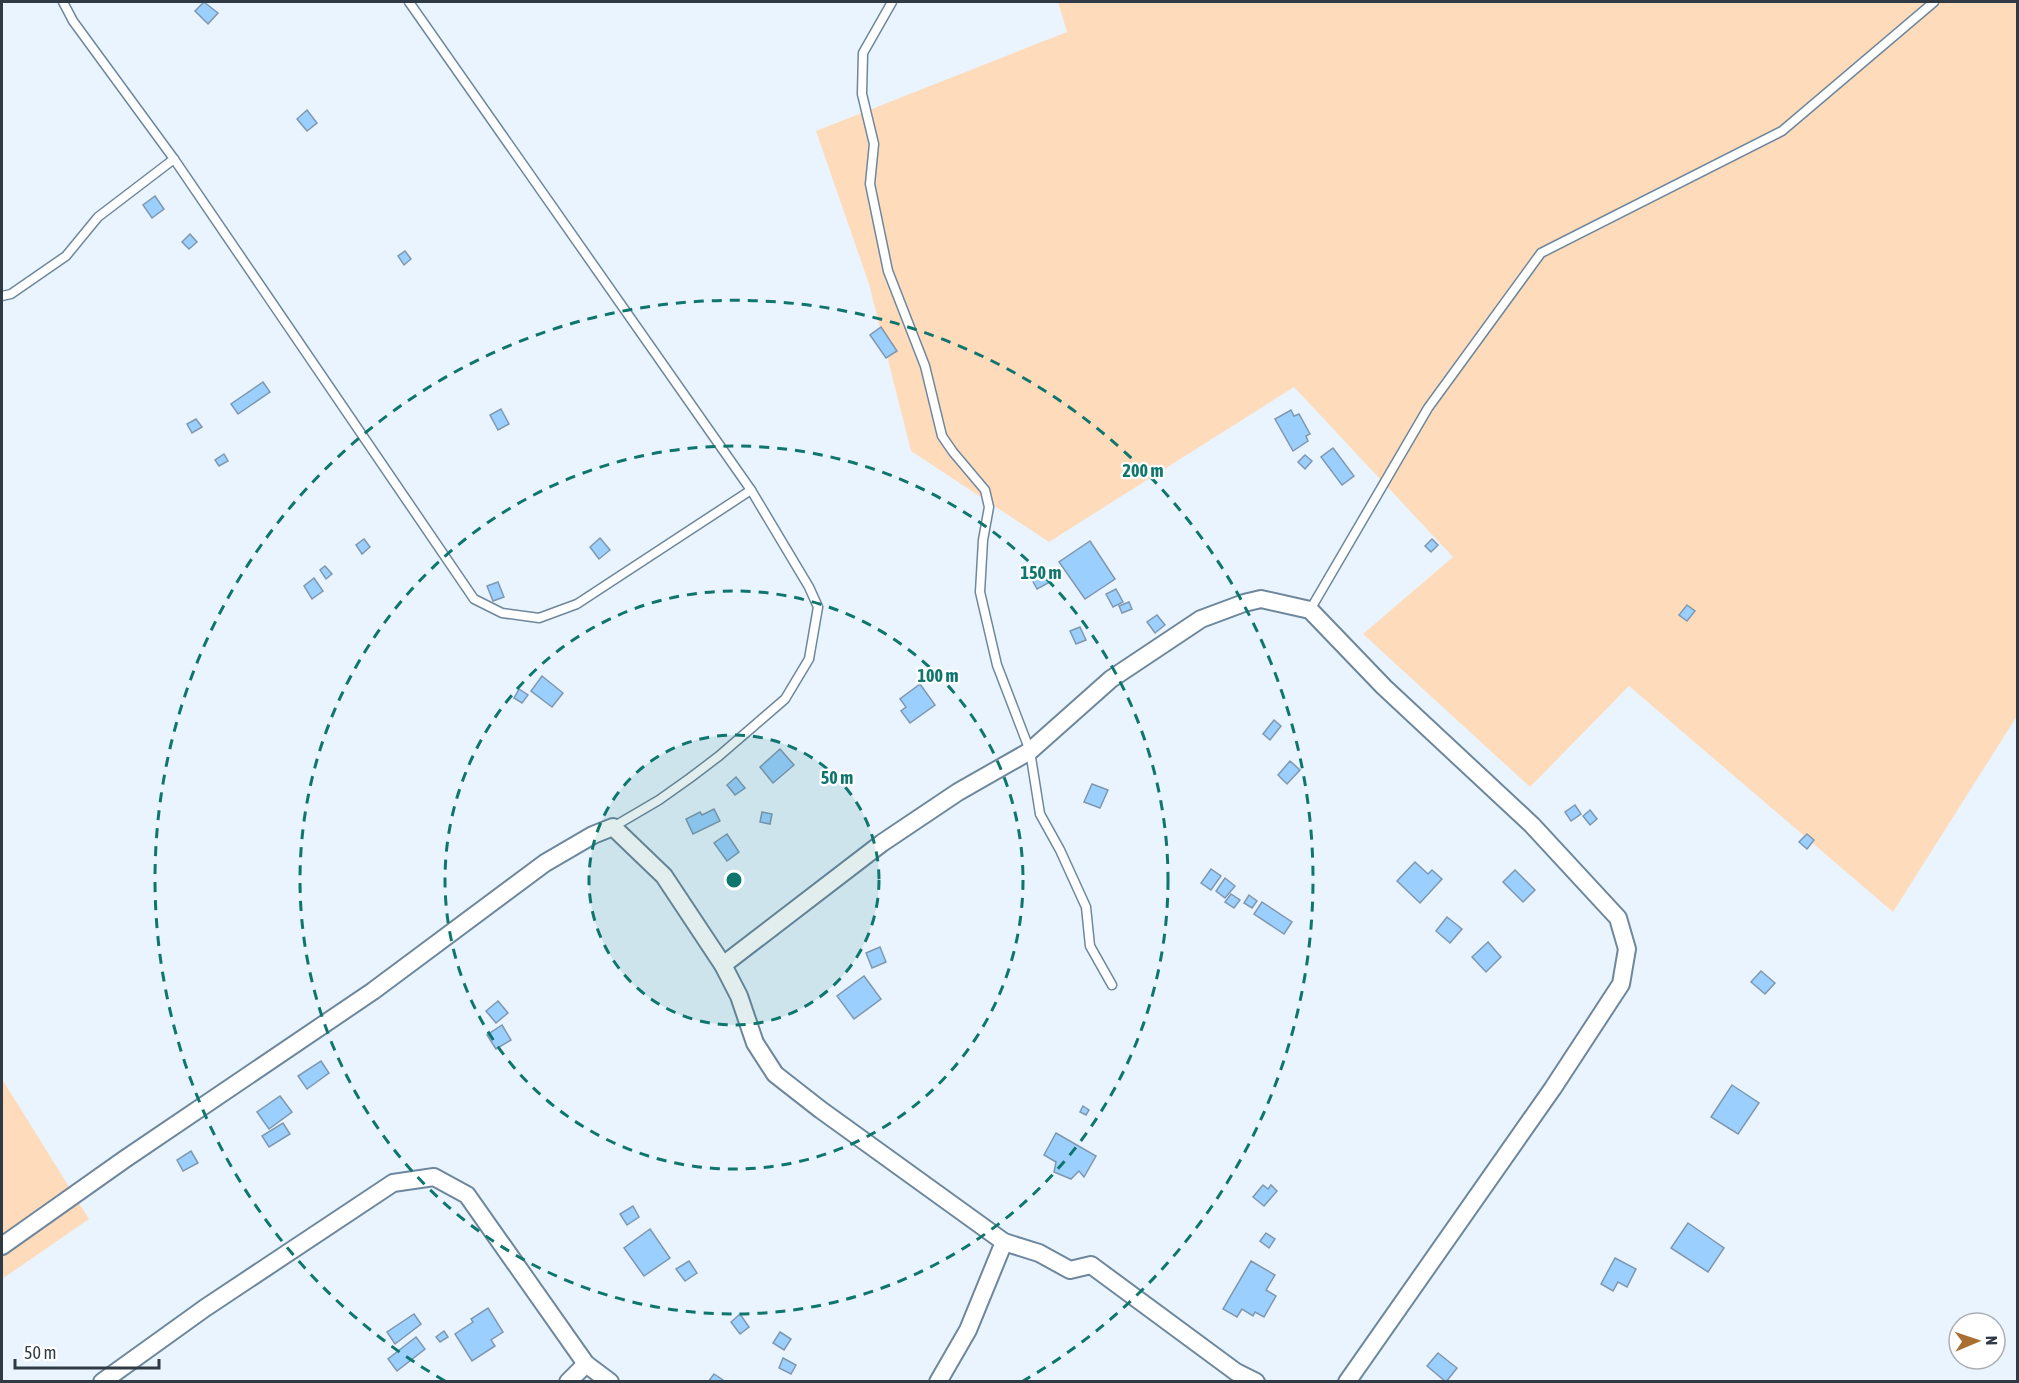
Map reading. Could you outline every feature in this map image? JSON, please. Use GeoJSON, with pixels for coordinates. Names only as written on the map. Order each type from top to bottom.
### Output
{"type":"FeatureCollection","features":[{"type":"Feature","properties":{"kind":"street"},"geometry":{"type":"LineString","coordinates":[[723,965],[882,843],[958,792],[1029,751],[1111,679],[1201,619],[1261,599],[1310,610],[1384,687],[1532,825],[1618,918],[1627,949],[1621,984],[1553,1088],[1347,1382]]}},
{"type":"Feature","properties":{"kind":"street"},"geometry":{"type":"LineString","coordinates":[[2,1246],[125,1159],[374,991],[545,863],[593,835],[614,827],[664,876],[723,965],[739,996],[755,1043],[774,1074],[1004,1242],[1039,1253],[1070,1270],[1091,1265],[1236,1372],[1256,1382]]}},
{"type":"Feature","properties":{"kind":"street"},"geometry":{"type":"LineString","coordinates":[[102,1382],[205,1308],[393,1183],[435,1177],[467,1195],[586,1364],[610,1382]]}},
{"type":"Feature","properties":{"kind":"street"},"geometry":{"type":"LineString","coordinates":[[938,1382],[968,1330],[1004,1242]]}},
{"type":"Feature","properties":{"kind":"street"},"geometry":{"type":"LineString","coordinates":[[568,1382],[586,1364]]}},
{"type":"Feature","properties":{"kind":"lane"},"geometry":{"type":"LineString","coordinates":[[63,2],[73,21],[174,159],[474,599],[502,613],[539,618],[577,604],[751,490]]}},
{"type":"Feature","properties":{"kind":"lane"},"geometry":{"type":"LineString","coordinates":[[410,2],[751,490],[809,587],[818,607],[809,659],[785,699],[719,756],[659,800],[614,827]]}},
{"type":"Feature","properties":{"kind":"lane"},"geometry":{"type":"LineString","coordinates":[[892,2],[863,53],[862,94],[874,144],[870,184],[888,271],[925,366],[942,436],[986,490],[989,507],[983,540],[980,592],[997,665],[1029,751],[1040,814],[1060,850],[1086,908],[1090,946],[1112,985]]}},
{"type":"Feature","properties":{"kind":"lane"},"geometry":{"type":"LineString","coordinates":[[1310,610],[1428,408],[1541,253],[1782,131],[1934,2]]}},
{"type":"Feature","properties":{"kind":"lane"},"geometry":{"type":"LineString","coordinates":[[2,296],[11,294],[66,256],[98,217],[174,159]]}},
{"type":"Feature","properties":{"kind":"shaded area"},"geometry":{"type":"Polygon","coordinates":[[[1058,2],[2017,2],[2017,716],[1893,912],[1629,686],[1530,787],[1363,634],[1453,557],[1294,387],[1049,542],[911,451],[869,284],[816,131],[1067,32],[1058,2]]]}},
{"type":"Feature","properties":{"kind":"shaded area"},"geometry":{"type":"Polygon","coordinates":[[[2,1079],[89,1219],[2,1279],[2,1079]]]}},
{"type":"Feature","properties":{"kind":"building"},"geometry":{"type":"Polygon","coordinates":[[[204,2],[218,13],[208,24],[195,11],[204,2]]]}},
{"type":"Feature","properties":{"kind":"building"},"geometry":{"type":"Polygon","coordinates":[[[307,110],[317,123],[307,131],[297,119],[307,110]]]}},
{"type":"Feature","properties":{"kind":"building"},"geometry":{"type":"Polygon","coordinates":[[[155,196],[164,209],[152,218],[143,205],[155,196]]]}},
{"type":"Feature","properties":{"kind":"building"},"geometry":{"type":"Polygon","coordinates":[[[190,234],[197,242],[189,249],[182,242],[190,234]]]}},
{"type":"Feature","properties":{"kind":"building"},"geometry":{"type":"Polygon","coordinates":[[[405,251],[411,259],[404,265],[398,256],[405,251]]]}},
{"type":"Feature","properties":{"kind":"building"},"geometry":{"type":"Polygon","coordinates":[[[881,327],[897,351],[886,358],[870,335],[881,327]]]}},
{"type":"Feature","properties":{"kind":"building"},"geometry":{"type":"Polygon","coordinates":[[[263,382],[270,392],[238,414],[231,404],[263,382]]]}},
{"type":"Feature","properties":{"kind":"building"},"geometry":{"type":"Polygon","coordinates":[[[501,409],[509,424],[498,430],[490,415],[501,409]]]}},
{"type":"Feature","properties":{"kind":"building"},"geometry":{"type":"Polygon","coordinates":[[[1291,410],[1294,416],[1299,414],[1310,434],[1306,436],[1308,441],[1293,451],[1275,419],[1291,410]]]}},
{"type":"Feature","properties":{"kind":"building"},"geometry":{"type":"Polygon","coordinates":[[[196,419],[202,427],[192,433],[187,424],[196,419]]]}},
{"type":"Feature","properties":{"kind":"building"},"geometry":{"type":"Polygon","coordinates":[[[1333,448],[1354,476],[1342,485],[1321,457],[1333,448]]]}},
{"type":"Feature","properties":{"kind":"building"},"geometry":{"type":"Polygon","coordinates":[[[224,454],[228,461],[219,466],[215,460],[224,454]]]}},
{"type":"Feature","properties":{"kind":"building"},"geometry":{"type":"Polygon","coordinates":[[[1305,455],[1312,461],[1305,469],[1298,462],[1305,455]]]}},
{"type":"Feature","properties":{"kind":"building"},"geometry":{"type":"Polygon","coordinates":[[[600,538],[610,550],[599,559],[590,547],[600,538]]]}},
{"type":"Feature","properties":{"kind":"building"},"geometry":{"type":"Polygon","coordinates":[[[364,539],[370,547],[362,554],[356,545],[364,539]]]}},
{"type":"Feature","properties":{"kind":"building"},"geometry":{"type":"Polygon","coordinates":[[[1432,539],[1438,545],[1431,552],[1425,546],[1432,539]]]}},
{"type":"Feature","properties":{"kind":"building"},"geometry":{"type":"Polygon","coordinates":[[[1090,541],[1115,579],[1085,599],[1059,562],[1090,541]]]}},
{"type":"Feature","properties":{"kind":"building"},"geometry":{"type":"Polygon","coordinates":[[[325,566],[332,574],[326,579],[320,570],[325,566]]]}},
{"type":"Feature","properties":{"kind":"building"},"geometry":{"type":"Polygon","coordinates":[[[1043,567],[1050,582],[1037,589],[1029,574],[1043,567]]]}},
{"type":"Feature","properties":{"kind":"building"},"geometry":{"type":"Polygon","coordinates":[[[314,578],[323,591],[312,599],[304,586],[314,578]]]}},
{"type":"Feature","properties":{"kind":"building"},"geometry":{"type":"Polygon","coordinates":[[[498,582],[504,597],[493,601],[487,586],[498,582]]]}},
{"type":"Feature","properties":{"kind":"building"},"geometry":{"type":"Polygon","coordinates":[[[1116,589],[1123,602],[1113,607],[1106,594],[1116,589]]]}},
{"type":"Feature","properties":{"kind":"building"},"geometry":{"type":"Polygon","coordinates":[[[1129,602],[1132,609],[1122,613],[1119,606],[1129,602]]]}},
{"type":"Feature","properties":{"kind":"building"},"geometry":{"type":"Polygon","coordinates":[[[1687,605],[1695,611],[1687,621],[1679,615],[1687,605]]]}},
{"type":"Feature","properties":{"kind":"building"},"geometry":{"type":"Polygon","coordinates":[[[1157,615],[1165,625],[1155,633],[1147,622],[1157,615]]]}},
{"type":"Feature","properties":{"kind":"building"},"geometry":{"type":"Polygon","coordinates":[[[1080,627],[1086,640],[1076,644],[1070,631],[1080,627]]]}},
{"type":"Feature","properties":{"kind":"building"},"geometry":{"type":"Polygon","coordinates":[[[542,676],[563,693],[552,707],[531,691],[542,676]]]}},
{"type":"Feature","properties":{"kind":"building"},"geometry":{"type":"Polygon","coordinates":[[[920,684],[935,705],[910,723],[901,711],[906,707],[900,699],[920,684]]]}},
{"type":"Feature","properties":{"kind":"building"},"geometry":{"type":"Polygon","coordinates":[[[519,689],[528,695],[522,703],[514,698],[519,689]]]}},
{"type":"Feature","properties":{"kind":"building"},"geometry":{"type":"Polygon","coordinates":[[[1274,720],[1281,726],[1270,740],[1263,734],[1274,720]]]}},
{"type":"Feature","properties":{"kind":"building"},"geometry":{"type":"Polygon","coordinates":[[[780,749],[794,765],[773,783],[760,767],[780,749]]]}},
{"type":"Feature","properties":{"kind":"building"},"geometry":{"type":"Polygon","coordinates":[[[1290,761],[1300,770],[1287,784],[1278,775],[1290,761]]]}},
{"type":"Feature","properties":{"kind":"building"},"geometry":{"type":"Polygon","coordinates":[[[736,777],[745,788],[735,795],[727,785],[736,777]]]}},
{"type":"Feature","properties":{"kind":"building"},"geometry":{"type":"Polygon","coordinates":[[[1092,784],[1108,790],[1100,808],[1084,802],[1092,784]]]}},
{"type":"Feature","properties":{"kind":"building"},"geometry":{"type":"Polygon","coordinates":[[[1575,805],[1581,814],[1571,821],[1565,812],[1575,805]]]}},
{"type":"Feature","properties":{"kind":"building"},"geometry":{"type":"Polygon","coordinates":[[[714,809],[720,821],[693,834],[686,819],[700,812],[702,815],[714,809]]]}},
{"type":"Feature","properties":{"kind":"building"},"geometry":{"type":"Polygon","coordinates":[[[1590,810],[1597,819],[1590,825],[1583,816],[1590,810]]]}},
{"type":"Feature","properties":{"kind":"building"},"geometry":{"type":"Polygon","coordinates":[[[762,812],[772,814],[770,824],[760,822],[762,812]]]}},
{"type":"Feature","properties":{"kind":"building"},"geometry":{"type":"Polygon","coordinates":[[[727,834],[739,852],[727,861],[714,843],[727,834]]]}},
{"type":"Feature","properties":{"kind":"building"},"geometry":{"type":"Polygon","coordinates":[[[1807,834],[1814,840],[1807,849],[1799,842],[1807,834]]]}},
{"type":"Feature","properties":{"kind":"building"},"geometry":{"type":"Polygon","coordinates":[[[1415,862],[1428,874],[1432,870],[1442,879],[1420,903],[1397,881],[1415,862]]]}},
{"type":"Feature","properties":{"kind":"building"},"geometry":{"type":"Polygon","coordinates":[[[1211,869],[1221,876],[1211,890],[1201,883],[1211,869]]]}},
{"type":"Feature","properties":{"kind":"building"},"geometry":{"type":"Polygon","coordinates":[[[1515,870],[1535,890],[1523,902],[1503,882],[1515,870]]]}},
{"type":"Feature","properties":{"kind":"building"},"geometry":{"type":"Polygon","coordinates":[[[1225,878],[1235,886],[1225,898],[1216,891],[1225,878]]]}},
{"type":"Feature","properties":{"kind":"building"},"geometry":{"type":"Polygon","coordinates":[[[1231,894],[1240,900],[1234,908],[1225,902],[1231,894]]]}},
{"type":"Feature","properties":{"kind":"building"},"geometry":{"type":"Polygon","coordinates":[[[1249,895],[1257,901],[1252,908],[1244,903],[1249,895]]]}},
{"type":"Feature","properties":{"kind":"building"},"geometry":{"type":"Polygon","coordinates":[[[1262,902],[1292,922],[1284,934],[1254,914],[1262,902]]]}},
{"type":"Feature","properties":{"kind":"building"},"geometry":{"type":"Polygon","coordinates":[[[1447,917],[1462,929],[1450,943],[1436,931],[1447,917]]]}},
{"type":"Feature","properties":{"kind":"building"},"geometry":{"type":"Polygon","coordinates":[[[1488,942],[1501,957],[1486,972],[1472,957],[1488,942]]]}},
{"type":"Feature","properties":{"kind":"building"},"geometry":{"type":"Polygon","coordinates":[[[880,947],[886,962],[872,968],[866,953],[880,947]]]}},
{"type":"Feature","properties":{"kind":"building"},"geometry":{"type":"Polygon","coordinates":[[[1761,971],[1775,983],[1765,994],[1751,982],[1761,971]]]}},
{"type":"Feature","properties":{"kind":"building"},"geometry":{"type":"Polygon","coordinates":[[[864,976],[881,999],[854,1019],[837,996],[864,976]]]}},
{"type":"Feature","properties":{"kind":"building"},"geometry":{"type":"Polygon","coordinates":[[[498,1001],[508,1013],[496,1023],[486,1011],[498,1001]]]}},
{"type":"Feature","properties":{"kind":"building"},"geometry":{"type":"Polygon","coordinates":[[[502,1025],[511,1040],[496,1049],[487,1035],[502,1025]]]}},
{"type":"Feature","properties":{"kind":"building"},"geometry":{"type":"Polygon","coordinates":[[[321,1061],[329,1073],[307,1089],[298,1076],[321,1061]]]}},
{"type":"Feature","properties":{"kind":"building"},"geometry":{"type":"Polygon","coordinates":[[[1732,1085],[1759,1103],[1738,1134],[1711,1117],[1732,1085]]]}},
{"type":"Feature","properties":{"kind":"building"},"geometry":{"type":"Polygon","coordinates":[[[280,1096],[292,1112],[269,1129],[257,1112],[280,1096]]]}},
{"type":"Feature","properties":{"kind":"building"},"geometry":{"type":"Polygon","coordinates":[[[1083,1106],[1089,1110],[1086,1115],[1080,1112],[1083,1106]]]}},
{"type":"Feature","properties":{"kind":"building"},"geometry":{"type":"Polygon","coordinates":[[[283,1123],[290,1134],[269,1147],[262,1136],[283,1123]]]}},
{"type":"Feature","properties":{"kind":"building"},"geometry":{"type":"Polygon","coordinates":[[[1056,1133],[1096,1156],[1084,1177],[1079,1171],[1071,1179],[1054,1172],[1056,1162],[1044,1155],[1056,1133]]]}},
{"type":"Feature","properties":{"kind":"building"},"geometry":{"type":"Polygon","coordinates":[[[191,1151],[198,1163],[183,1171],[177,1160],[191,1151]]]}},
{"type":"Feature","properties":{"kind":"building"},"geometry":{"type":"Polygon","coordinates":[[[1263,1185],[1268,1189],[1271,1185],[1277,1191],[1264,1206],[1253,1197],[1263,1185]]]}},
{"type":"Feature","properties":{"kind":"building"},"geometry":{"type":"Polygon","coordinates":[[[633,1206],[639,1217],[627,1225],[620,1214],[633,1206]]]}},
{"type":"Feature","properties":{"kind":"building"},"geometry":{"type":"Polygon","coordinates":[[[1688,1223],[1724,1248],[1708,1272],[1671,1248],[1688,1223]]]}},
{"type":"Feature","properties":{"kind":"building"},"geometry":{"type":"Polygon","coordinates":[[[650,1229],[670,1258],[644,1276],[624,1248],[650,1229]]]}},
{"type":"Feature","properties":{"kind":"building"},"geometry":{"type":"Polygon","coordinates":[[[1266,1233],[1275,1239],[1269,1248],[1260,1241],[1266,1233]]]}},
{"type":"Feature","properties":{"kind":"building"},"geometry":{"type":"Polygon","coordinates":[[[1615,1258],[1636,1269],[1627,1287],[1618,1282],[1613,1291],[1601,1284],[1615,1258]]]}},
{"type":"Feature","properties":{"kind":"building"},"geometry":{"type":"Polygon","coordinates":[[[689,1261],[697,1273],[685,1281],[676,1269],[689,1261]]]}},
{"type":"Feature","properties":{"kind":"building"},"geometry":{"type":"Polygon","coordinates":[[[1251,1261],[1275,1275],[1266,1290],[1276,1296],[1264,1317],[1255,1312],[1253,1316],[1242,1309],[1237,1317],[1223,1309],[1251,1261]]]}},
{"type":"Feature","properties":{"kind":"building"},"geometry":{"type":"Polygon","coordinates":[[[488,1308],[503,1332],[491,1340],[495,1346],[472,1361],[455,1334],[473,1322],[471,1319],[488,1308]]]}},
{"type":"Feature","properties":{"kind":"building"},"geometry":{"type":"Polygon","coordinates":[[[414,1314],[421,1324],[395,1344],[387,1332],[414,1314]]]}},
{"type":"Feature","properties":{"kind":"building"},"geometry":{"type":"Polygon","coordinates":[[[740,1314],[749,1327],[740,1334],[731,1322],[740,1314]]]}},
{"type":"Feature","properties":{"kind":"building"},"geometry":{"type":"Polygon","coordinates":[[[444,1331],[448,1337],[440,1342],[436,1337],[444,1331]]]}},
{"type":"Feature","properties":{"kind":"building"},"geometry":{"type":"Polygon","coordinates":[[[780,1332],[791,1339],[784,1350],[773,1343],[780,1332]]]}},
{"type":"Feature","properties":{"kind":"building"},"geometry":{"type":"Polygon","coordinates":[[[416,1337],[425,1349],[397,1371],[388,1359],[416,1337]]]}},
{"type":"Feature","properties":{"kind":"building"},"geometry":{"type":"Polygon","coordinates":[[[1438,1353],[1457,1368],[1446,1382],[1427,1366],[1438,1353]]]}},
{"type":"Feature","properties":{"kind":"building"},"geometry":{"type":"Polygon","coordinates":[[[783,1358],[796,1365],[791,1374],[779,1368],[783,1358]]]}},
{"type":"Feature","properties":{"kind":"building"},"geometry":{"type":"Polygon","coordinates":[[[714,1374],[723,1380],[722,1382],[708,1382],[714,1374]]]}}]}
